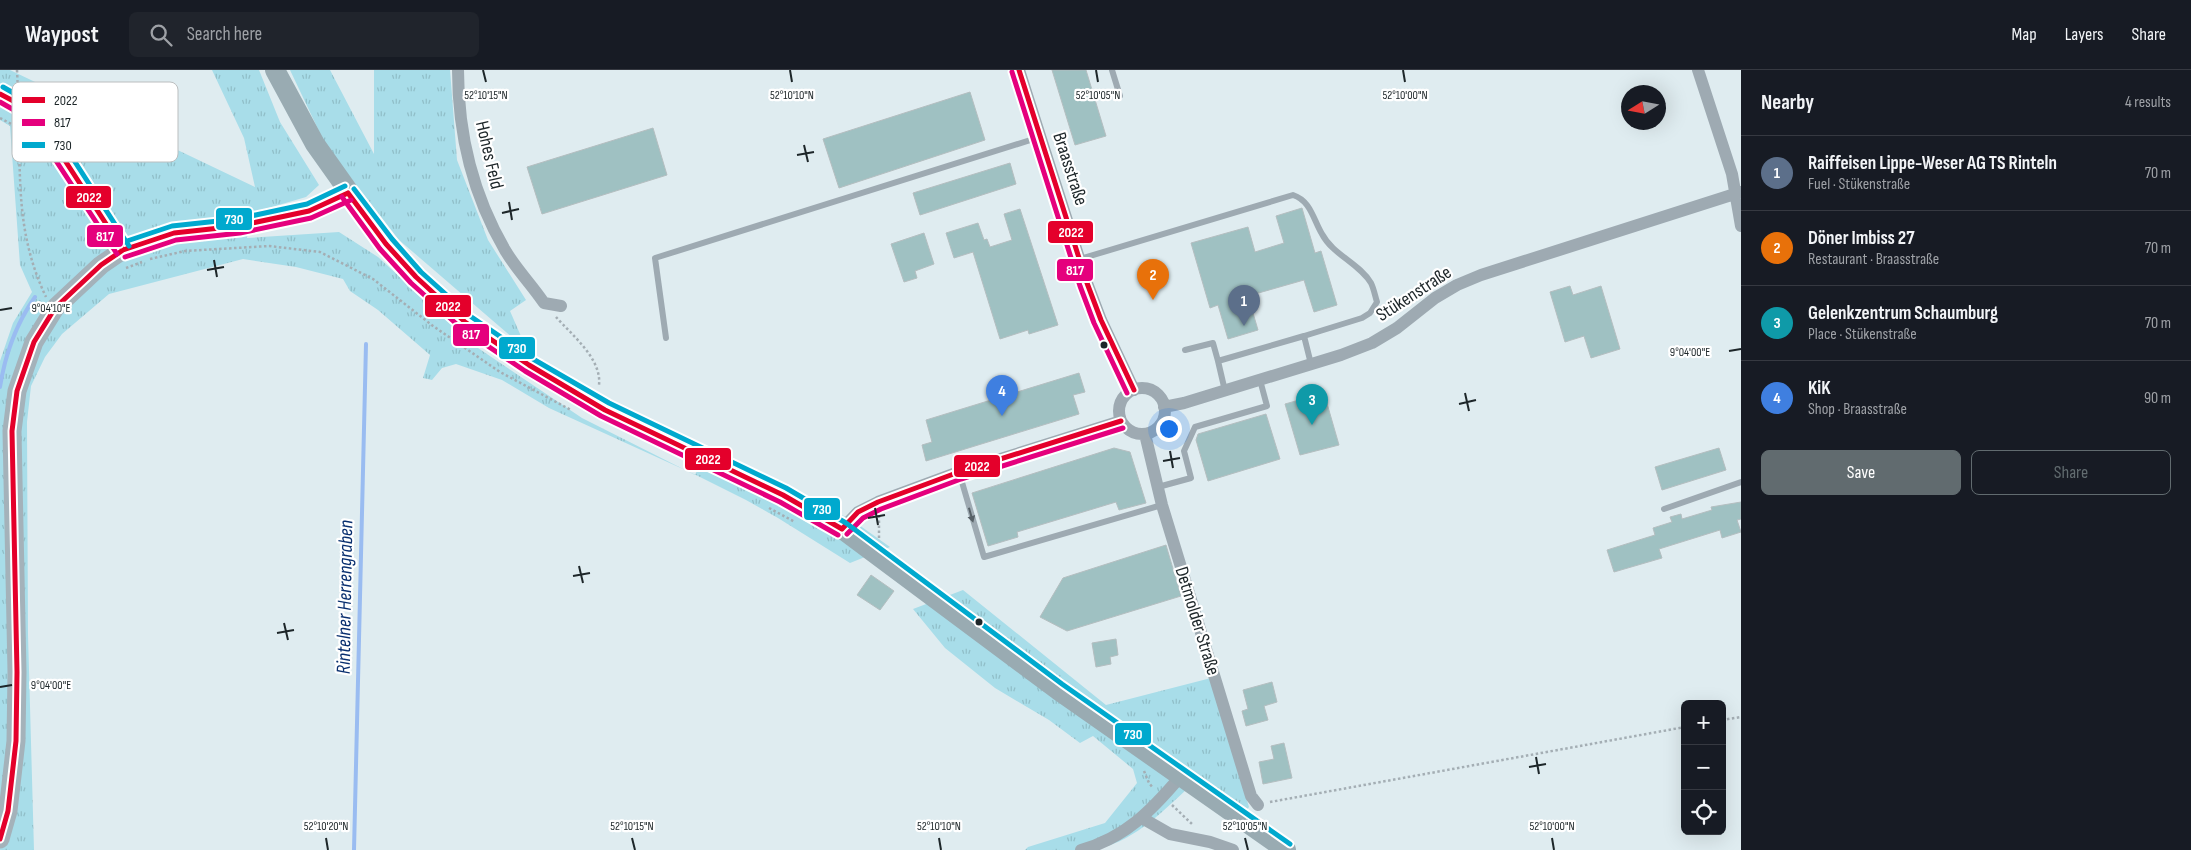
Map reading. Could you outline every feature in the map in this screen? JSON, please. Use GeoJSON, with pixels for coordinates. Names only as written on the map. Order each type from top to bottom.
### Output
{"type":"FeatureCollection","features":[{"type":"Feature","properties":{"kind":"main road"},"geometry":{"type":"LineString","coordinates":[[275,70],[314,144],[386,244],[416,277],[465,322],[530,365],[605,410],[783,494],[842,529],[1058,690],[1286,850]]}},
{"type":"Feature","properties":{"kind":"main road"},"geometry":{"type":"LineString","coordinates":[[0,838],[8,811],[16,741],[12,431],[17,390],[34,342],[55,308],[101,265],[123,250],[174,233],[238,226],[309,211],[348,193]]}},
{"type":"Feature","properties":{"kind":"street","name":"Hohes Feld"},"geometry":{"type":"LineString","coordinates":[[458,70],[458,100],[467,157],[480,202],[506,252],[544,303]]}},
{"type":"Feature","properties":{"kind":"street","name":"Braasstraße"},"geometry":{"type":"LineString","coordinates":[[1019,70],[1101,320],[1134,390]]}},
{"type":"Feature","properties":{"kind":"street"},"geometry":{"type":"LineString","coordinates":[[1698,70],[1738,193],[1741,226]]}},
{"type":"Feature","properties":{"kind":"street"},"geometry":{"type":"LineString","coordinates":[[0,94],[12,100]]}},
{"type":"Feature","properties":{"kind":"street"},"geometry":{"type":"LineString","coordinates":[[66,162],[123,250]]}},
{"type":"Feature","properties":{"kind":"street","name":"Stükenstraße"},"geometry":{"type":"LineString","coordinates":[[1164,407],[1260,380],[1341,355],[1372,343],[1397,328],[1435,298],[1457,285],[1480,275],[1738,193]]}},
{"type":"Feature","properties":{"kind":"street"},"geometry":{"type":"LineString","coordinates":[[544,303],[562,306]]}},
{"type":"Feature","properties":{"kind":"street"},"geometry":{"type":"LineString","coordinates":[[1134,390],[1150,390],[1161,399],[1164,407],[1165,414],[1158,427],[1145,434],[1131,432],[1121,421],[1120,406],[1122,399],[1134,390]]}},
{"type":"Feature","properties":{"kind":"street"},"geometry":{"type":"LineString","coordinates":[[842,529],[858,512],[878,502],[959,472],[1121,421]]}},
{"type":"Feature","properties":{"kind":"street","name":"Detmolder Straße"},"geometry":{"type":"LineString","coordinates":[[1145,434],[1162,505],[1251,796],[1258,805]]}},
{"type":"Feature","properties":{"kind":"street"},"geometry":{"type":"LineString","coordinates":[[1080,850],[1100,845],[1119,835],[1142,818],[1180,777]]}},
{"type":"Feature","properties":{"kind":"street"},"geometry":{"type":"LineString","coordinates":[[1142,818],[1170,834],[1210,842],[1233,850]]}},
{"type":"Feature","properties":{"kind":"lane"},"geometry":{"type":"LineString","coordinates":[[1112,70],[1120,96]]}},
{"type":"Feature","properties":{"kind":"lane"},"geometry":{"type":"LineString","coordinates":[[666,338],[655,258],[1040,137]]}},
{"type":"Feature","properties":{"kind":"lane"},"geometry":{"type":"LineString","coordinates":[[1080,259],[1293,195],[1302,198],[1310,208],[1328,245],[1356,266],[1372,284],[1376,302],[1370,313],[1362,318],[1218,362]]}},
{"type":"Feature","properties":{"kind":"lane"},"geometry":{"type":"LineString","coordinates":[[1304,336],[1311,364]]}},
{"type":"Feature","properties":{"kind":"lane"},"geometry":{"type":"LineString","coordinates":[[1186,350],[1213,343],[1225,390]]}},
{"type":"Feature","properties":{"kind":"lane"},"geometry":{"type":"LineString","coordinates":[[1157,488],[1191,478],[1184,451],[1195,427],[1267,406],[1260,380]]}},
{"type":"Feature","properties":{"kind":"lane"},"geometry":{"type":"LineString","coordinates":[[959,472],[984,557],[1162,505]]}},
{"type":"Feature","properties":{"kind":"lane"},"geometry":{"type":"LineString","coordinates":[[1664,509],[1741,482]]}},
{"type":"Feature","properties":{"kind":"path"},"geometry":{"type":"LineString","coordinates":[[0,118],[12,124]]}},
{"type":"Feature","properties":{"kind":"path"},"geometry":{"type":"LineString","coordinates":[[19,162],[23,226],[35,274],[46,297],[55,308]]}},
{"type":"Feature","properties":{"kind":"path"},"geometry":{"type":"LineString","coordinates":[[119,272],[148,259],[185,251],[269,246],[320,252],[373,279],[433,326],[500,372],[573,411]]}},
{"type":"Feature","properties":{"kind":"path"},"geometry":{"type":"LineString","coordinates":[[544,303],[596,365],[600,377],[599,385]]}},
{"type":"Feature","properties":{"kind":"path"},"geometry":{"type":"LineString","coordinates":[[878,502],[880,532],[878,546]]}},
{"type":"Feature","properties":{"kind":"path"},"geometry":{"type":"LineString","coordinates":[[768,507],[801,526]]}},
{"type":"Feature","properties":{"kind":"path"},"geometry":{"type":"LineString","coordinates":[[1726,719],[1741,717]]}},
{"type":"Feature","properties":{"kind":"path"},"geometry":{"type":"LineString","coordinates":[[1258,805],[1681,728]]}},
{"type":"Feature","properties":{"kind":"path"},"geometry":{"type":"LineString","coordinates":[[1143,768],[1149,783],[1210,842]]}},
{"type":"Feature","properties":{"kind":"green space"},"geometry":{"type":"Polygon","coordinates":[[[0,70],[10,70],[35,82],[12,82],[12,154],[10,126],[0,120],[0,70]]]}},
{"type":"Feature","properties":{"kind":"green space"},"geometry":{"type":"Polygon","coordinates":[[[212,70],[259,70],[280,122],[319,185],[306,197],[251,213],[247,238],[339,232],[378,257],[478,348],[582,418],[686,470],[549,408],[502,380],[456,364],[442,368],[432,380],[423,378],[430,355],[378,310],[350,291],[343,279],[296,267],[243,259],[109,294],[62,334],[45,357],[31,386],[27,422],[28,634],[34,850],[0,850],[0,361],[13,323],[32,292],[20,265],[13,162],[178,162],[178,150],[255,187],[244,138],[212,70]]]}},
{"type":"Feature","properties":{"kind":"green space"},"geometry":{"type":"Polygon","coordinates":[[[290,70],[330,70],[374,154],[374,70],[450,70],[457,160],[488,240],[526,300],[510,311],[527,350],[399,240],[326,146],[290,70]]]}},
{"type":"Feature","properties":{"kind":"green space"},"geometry":{"type":"Polygon","coordinates":[[[708,448],[852,520],[890,547],[850,563],[778,518],[695,475],[708,448]]]}},
{"type":"Feature","properties":{"kind":"green space"},"geometry":{"type":"Polygon","coordinates":[[[963,590],[1106,705],[1211,678],[1249,807],[1238,822],[1188,788],[1167,808],[1132,835],[1106,847],[1091,850],[1025,850],[1028,847],[1105,823],[1137,783],[1133,769],[1093,736],[1080,743],[1049,720],[995,688],[945,648],[913,609],[963,590]]]}},
{"type":"Feature","properties":{"kind":"building"},"geometry":{"type":"Polygon","coordinates":[[[1052,70],[1086,70],[1106,136],[1075,145],[1052,70]]]}},
{"type":"Feature","properties":{"kind":"building"},"geometry":{"type":"Polygon","coordinates":[[[970,92],[985,140],[839,188],[823,139],[970,92]]]}},
{"type":"Feature","properties":{"kind":"building"},"geometry":{"type":"Polygon","coordinates":[[[653,128],[667,175],[542,214],[527,167],[653,128]]]}},
{"type":"Feature","properties":{"kind":"building"},"geometry":{"type":"Polygon","coordinates":[[[1010,163],[1016,184],[920,215],[913,193],[1010,163]]]}},
{"type":"Feature","properties":{"kind":"building"},"geometry":{"type":"Polygon","coordinates":[[[1302,208],[1315,253],[1321,251],[1337,305],[1314,312],[1304,280],[1248,296],[1258,330],[1228,339],[1218,305],[1210,308],[1191,243],[1248,227],[1255,252],[1284,243],[1276,216],[1302,208]]]}},
{"type":"Feature","properties":{"kind":"building"},"geometry":{"type":"Polygon","coordinates":[[[1020,209],[1058,325],[1029,334],[1028,330],[1000,339],[973,252],[954,258],[946,233],[978,223],[984,240],[987,239],[990,247],[1012,240],[1004,214],[1020,209]]]}},
{"type":"Feature","properties":{"kind":"building"},"geometry":{"type":"Polygon","coordinates":[[[924,233],[934,264],[915,271],[917,278],[904,282],[891,244],[924,233]]]}},
{"type":"Feature","properties":{"kind":"building"},"geometry":{"type":"Polygon","coordinates":[[[1570,286],[1573,295],[1601,286],[1620,349],[1591,358],[1584,336],[1565,342],[1550,292],[1570,286]]]}},
{"type":"Feature","properties":{"kind":"building"},"geometry":{"type":"Polygon","coordinates":[[[1079,373],[1085,392],[1073,395],[1079,414],[926,461],[922,445],[932,442],[926,420],[1079,373]]]}},
{"type":"Feature","properties":{"kind":"building"},"geometry":{"type":"Polygon","coordinates":[[[1324,393],[1339,445],[1300,455],[1285,404],[1324,393]]]}},
{"type":"Feature","properties":{"kind":"building"},"geometry":{"type":"Polygon","coordinates":[[[1266,414],[1280,459],[1208,481],[1196,440],[1198,434],[1266,414]]]}},
{"type":"Feature","properties":{"kind":"building"},"geometry":{"type":"Polygon","coordinates":[[[1114,448],[1130,452],[1146,503],[1119,510],[1116,502],[1017,532],[1018,537],[988,546],[972,493],[1114,448]]]}},
{"type":"Feature","properties":{"kind":"building"},"geometry":{"type":"Polygon","coordinates":[[[1719,448],[1726,470],[1662,490],[1655,467],[1719,448]]]}},
{"type":"Feature","properties":{"kind":"building"},"geometry":{"type":"Polygon","coordinates":[[[1741,502],[1741,519],[1737,520],[1741,532],[1722,538],[1720,530],[1659,549],[1662,558],[1614,572],[1607,550],[1655,535],[1653,528],[1672,522],[1670,517],[1681,514],[1682,519],[1712,510],[1711,507],[1741,502]]]}},
{"type":"Feature","properties":{"kind":"building"},"geometry":{"type":"Polygon","coordinates":[[[1166,545],[1181,596],[1067,631],[1040,617],[1063,578],[1166,545]]]}},
{"type":"Feature","properties":{"kind":"building"},"geometry":{"type":"Polygon","coordinates":[[[871,575],[894,591],[880,610],[857,595],[871,575]]]}},
{"type":"Feature","properties":{"kind":"building"},"geometry":{"type":"Polygon","coordinates":[[[1116,639],[1118,655],[1110,657],[1111,664],[1096,667],[1092,643],[1116,639]]]}},
{"type":"Feature","properties":{"kind":"building"},"geometry":{"type":"Polygon","coordinates":[[[1272,682],[1277,702],[1264,706],[1268,720],[1246,726],[1242,711],[1248,709],[1243,690],[1272,682]]]}},
{"type":"Feature","properties":{"kind":"building"},"geometry":{"type":"Polygon","coordinates":[[[1284,743],[1292,778],[1263,784],[1259,762],[1274,759],[1271,746],[1284,743]]]}},
{"type":"Feature","properties":{"kind":"waterway"},"geometry":{"type":"LineString","coordinates":[[0,387],[12,340],[22,318],[35,297]]}},
{"type":"Feature","properties":{"kind":"waterway","name":"Rintelner Herrengraben"},"geometry":{"type":"LineString","coordinates":[[354,850],[366,344]]}},
{"type":"Feature","properties":{"kind":"transit line","name":"2022"},"geometry":{"type":"LineString","coordinates":[[1019,70],[1087,283],[1101,320],[1134,390]]}},
{"type":"Feature","properties":{"kind":"transit line","name":"817"},"geometry":{"type":"LineString","coordinates":[[1012,72],[1080,286],[1094,323],[1127,393]]}},
{"type":"Feature","properties":{"kind":"transit line","name":"730"},"geometry":{"type":"LineString","coordinates":[[3,87],[12,92]]}},
{"type":"Feature","properties":{"kind":"transit line","name":"2022"},"geometry":{"type":"LineString","coordinates":[[0,94],[12,100]]}},
{"type":"Feature","properties":{"kind":"transit line","name":"817"},"geometry":{"type":"LineString","coordinates":[[0,102],[12,109]]}},
{"type":"Feature","properties":{"kind":"transit line","name":"817"},"geometry":{"type":"LineString","coordinates":[[57,162],[117,254]]}},
{"type":"Feature","properties":{"kind":"transit line","name":"2022"},"geometry":{"type":"LineString","coordinates":[[66,162],[123,250]]}},
{"type":"Feature","properties":{"kind":"transit line","name":"730"},"geometry":{"type":"LineString","coordinates":[[75,162],[129,246]]}},
{"type":"Feature","properties":{"kind":"transit line","name":"730"},"geometry":{"type":"LineString","coordinates":[[121,243],[172,226],[237,219],[307,204],[345,186]]}},
{"type":"Feature","properties":{"kind":"transit line","name":"730"},"geometry":{"type":"LineString","coordinates":[[354,189],[392,239],[421,272],[470,316],[533,359],[609,403],[786,488],[846,523],[1062,684],[1290,844]]}},
{"type":"Feature","properties":{"kind":"transit line","name":"2022"},"geometry":{"type":"LineString","coordinates":[[348,193],[386,244],[416,277],[465,322],[529,365],[605,410],[783,495],[842,529]]}},
{"type":"Feature","properties":{"kind":"transit line","name":"2022"},"geometry":{"type":"LineString","coordinates":[[0,839],[8,811],[16,741],[17,672],[12,431],[17,391],[34,342],[55,308],[101,265],[123,250],[174,233],[238,226],[309,211],[348,193]]}},
{"type":"Feature","properties":{"kind":"transit line","name":"817"},"geometry":{"type":"LineString","coordinates":[[342,197],[380,249],[411,283],[461,328],[525,371],[601,416],[780,502],[838,535]]}},
{"type":"Feature","properties":{"kind":"transit line","name":"817"},"geometry":{"type":"LineString","coordinates":[[125,257],[176,240],[240,233],[311,218],[351,200]]}},
{"type":"Feature","properties":{"kind":"transit line","name":"2022"},"geometry":{"type":"LineString","coordinates":[[842,529],[858,512],[878,502],[959,472],[1121,421]]}},
{"type":"Feature","properties":{"kind":"transit line","name":"817"},"geometry":{"type":"LineString","coordinates":[[847,534],[863,518],[881,509],[961,479],[1123,428]]}},
{"type":"Feature","properties":{"kind":"place","name":"Döner Imbiss 27"},"geometry":{"type":"Point","coordinates":[1153,300]}},
{"type":"Feature","properties":{"kind":"place","name":"Raiffeisen Lippe-Weser AG TS Rinteln"},"geometry":{"type":"Point","coordinates":[1244,326]}},
{"type":"Feature","properties":{"kind":"place","name":"KiK"},"geometry":{"type":"Point","coordinates":[1002,416]}},
{"type":"Feature","properties":{"kind":"place","name":"Gelenkzentrum Schaumburg"},"geometry":{"type":"Point","coordinates":[1312,425]}}]}
